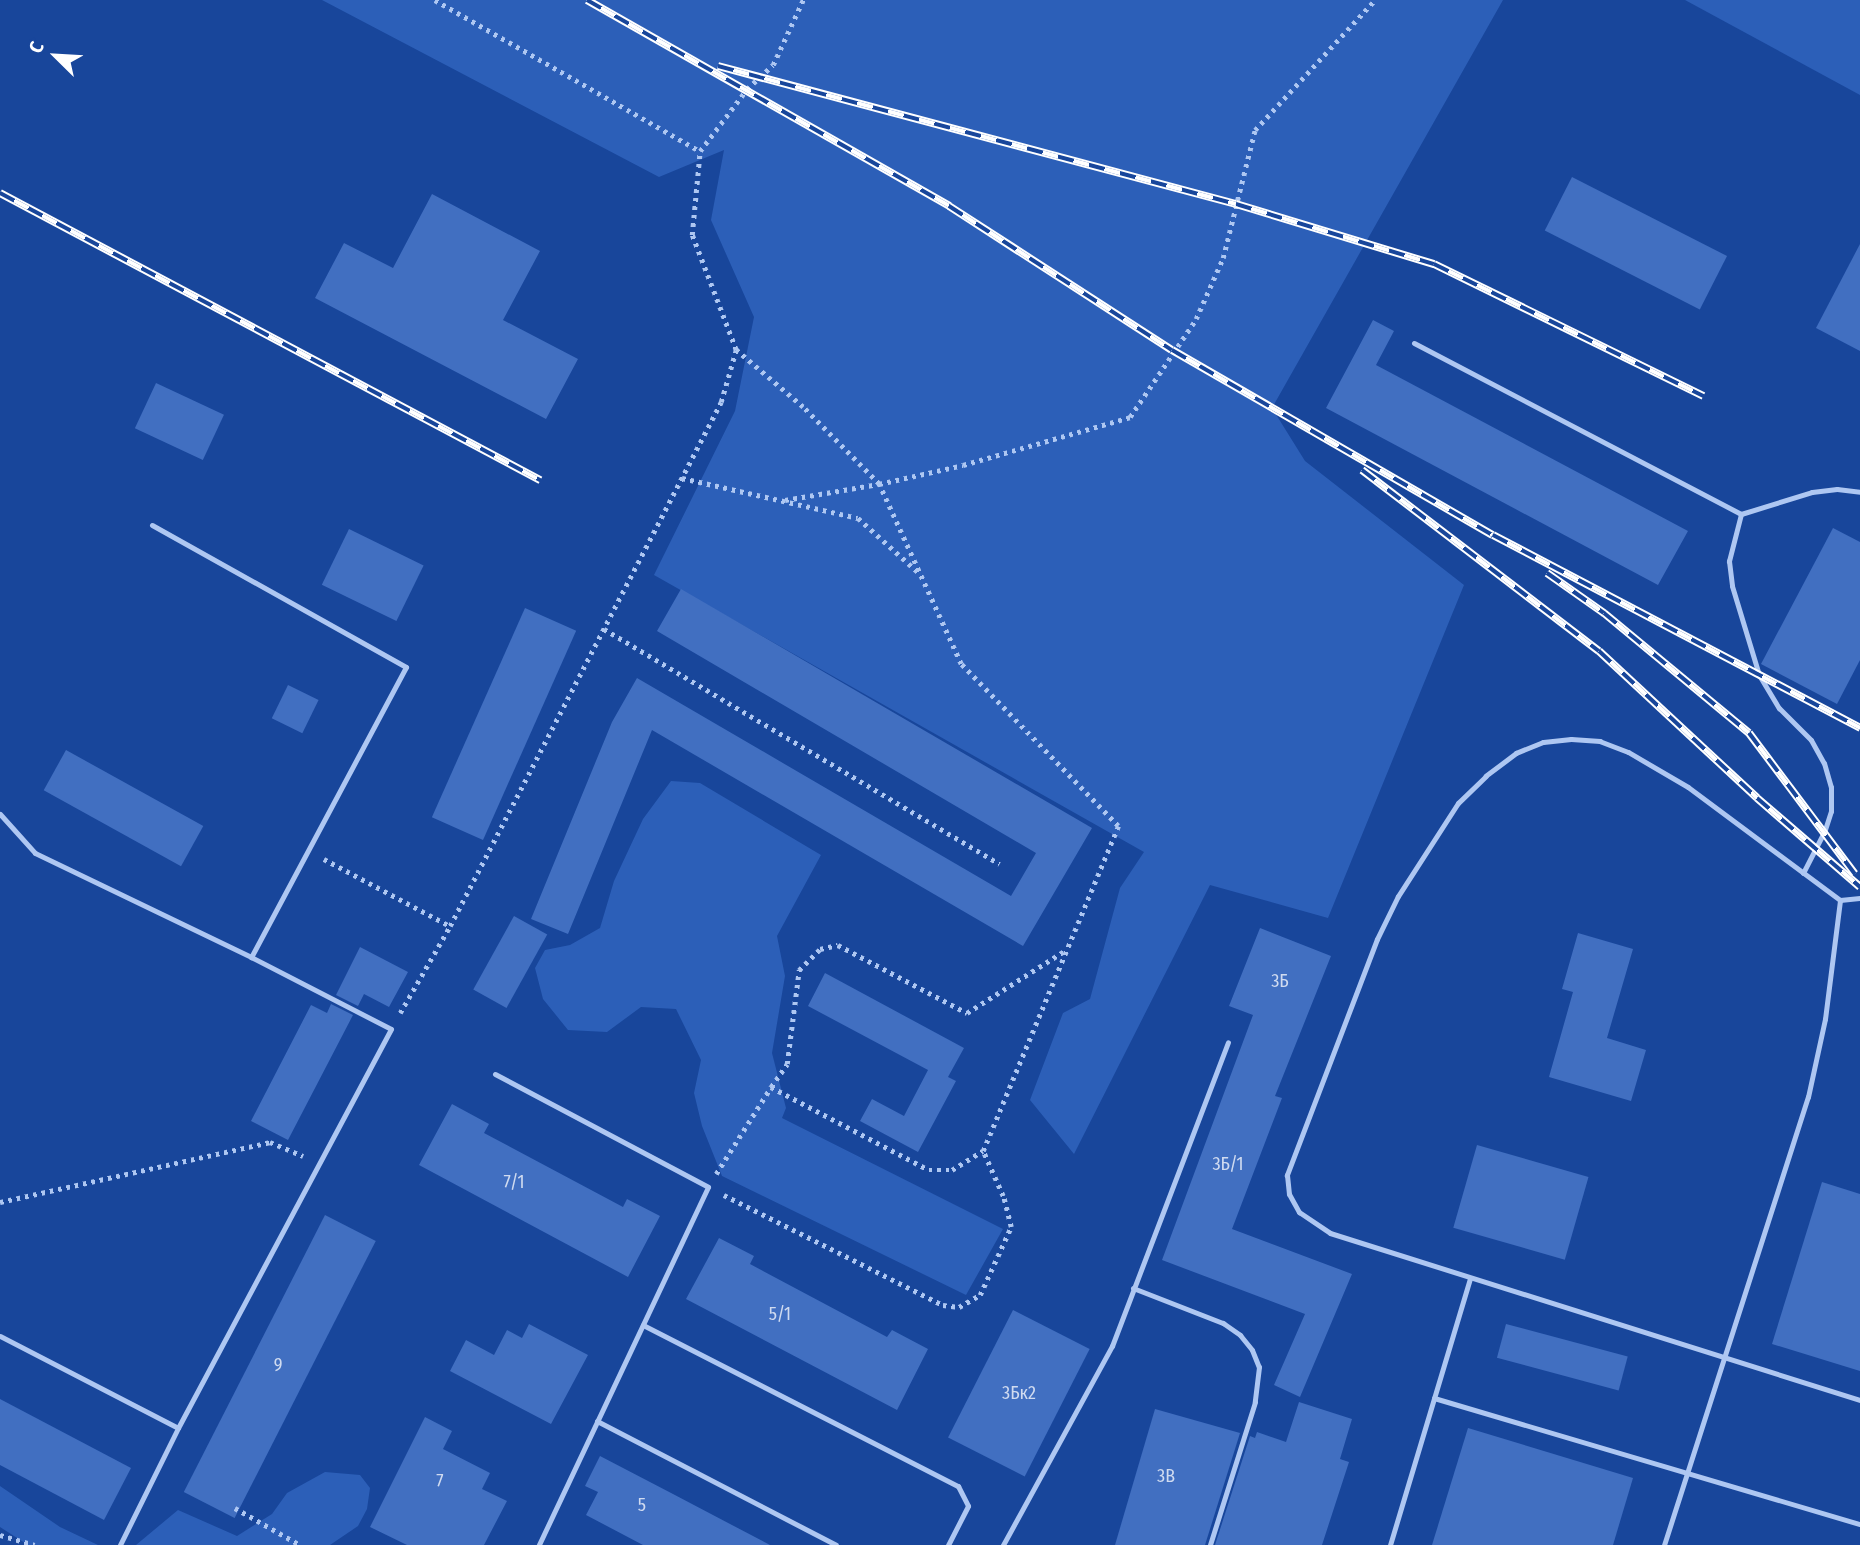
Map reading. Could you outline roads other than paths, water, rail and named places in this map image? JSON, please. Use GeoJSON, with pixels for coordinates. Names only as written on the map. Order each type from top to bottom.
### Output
{"type":"FeatureCollection","features":[{"type":"Feature","properties":{"kind":"lane"},"geometry":{"type":"LineString","coordinates":[[1414,343],[1741,514],[1812,492],[1837,489],[1860,492]]}},
{"type":"Feature","properties":{"kind":"lane"},"geometry":{"type":"LineString","coordinates":[[1741,514],[1729,561],[1734,598],[1750,649],[1768,692],[1811,740],[1824,763],[1831,787],[1830,811],[1824,832],[1803,873]]}},
{"type":"Feature","properties":{"kind":"lane"},"geometry":{"type":"LineString","coordinates":[[152,525],[406,667],[251,957]]}},
{"type":"Feature","properties":{"kind":"lane"},"geometry":{"type":"LineString","coordinates":[[1860,898],[1840,901],[1669,775],[1628,752],[1600,741],[1571,738],[1543,742],[1516,753],[1486,776],[1458,803],[1426,848],[1377,939],[1287,1175],[1289,1194],[1299,1212],[1330,1233],[1860,1400]]}},
{"type":"Feature","properties":{"kind":"lane"},"geometry":{"type":"LineString","coordinates":[[0,814],[35,853],[251,957],[391,1029],[178,1428],[120,1545]]}},
{"type":"Feature","properties":{"kind":"lane"},"geometry":{"type":"LineString","coordinates":[[1664,1545],[1819,1058],[1840,901]]}},
{"type":"Feature","properties":{"kind":"lane"},"geometry":{"type":"LineString","coordinates":[[1003,1545],[1112,1346],[1228,1042]]}},
{"type":"Feature","properties":{"kind":"lane"},"geometry":{"type":"LineString","coordinates":[[495,1074],[708,1187],[539,1545]]}},
{"type":"Feature","properties":{"kind":"lane"},"geometry":{"type":"LineString","coordinates":[[1390,1545],[1470,1279]]}},
{"type":"Feature","properties":{"kind":"lane"},"geometry":{"type":"LineString","coordinates":[[1133,1288],[1223,1323],[1240,1335],[1252,1350],[1259,1367],[1255,1402],[1210,1545]]}},
{"type":"Feature","properties":{"kind":"lane"},"geometry":{"type":"LineString","coordinates":[[643,1325],[958,1486],[968,1507],[948,1545]]}},
{"type":"Feature","properties":{"kind":"lane"},"geometry":{"type":"LineString","coordinates":[[0,1336],[178,1428]]}},
{"type":"Feature","properties":{"kind":"lane"},"geometry":{"type":"LineString","coordinates":[[1434,1398],[1860,1524]]}},
{"type":"Feature","properties":{"kind":"lane"},"geometry":{"type":"LineString","coordinates":[[597,1422],[836,1545]]}},
{"type":"Feature","properties":{"kind":"railway"},"geometry":{"type":"LineString","coordinates":[[587,0],[949,206],[1172,350],[1493,535],[1860,728]]}},
{"type":"Feature","properties":{"kind":"railway"},"geometry":{"type":"LineString","coordinates":[[718,66],[1236,204],[1434,264],[1703,396]]}},
{"type":"Feature","properties":{"kind":"railway"},"geometry":{"type":"LineString","coordinates":[[0,193],[540,480]]}},
{"type":"Feature","properties":{"kind":"railway"},"geometry":{"type":"LineString","coordinates":[[1362,470],[1599,651],[1757,798],[1860,887]]}},
{"type":"Feature","properties":{"kind":"railway"},"geometry":{"type":"LineString","coordinates":[[1547,573],[1604,613],[1749,733],[1855,874]]}}]}
